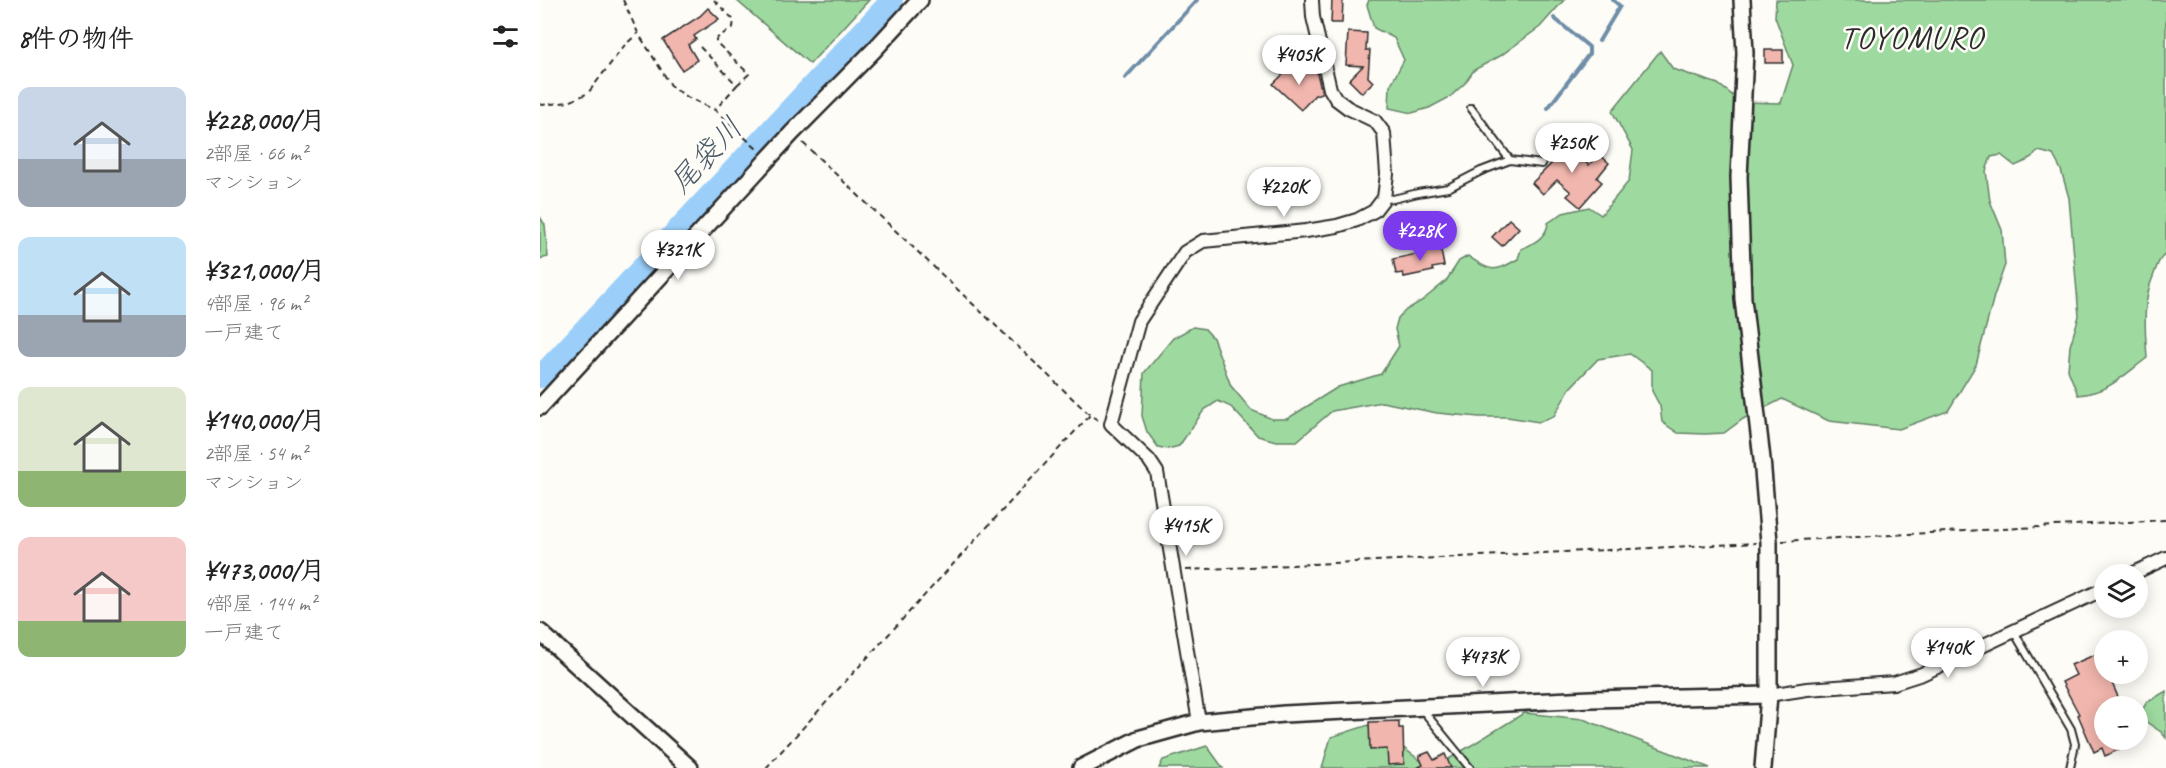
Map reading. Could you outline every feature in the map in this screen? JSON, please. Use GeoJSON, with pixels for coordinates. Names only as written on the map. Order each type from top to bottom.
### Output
{"type":"FeatureCollection","features":[{"type":"Feature","properties":{"kind":"street"},"geometry":{"type":"LineString","coordinates":[[540,406],[792,133],[874,51],[920,0]]}},
{"type":"Feature","properties":{"kind":"street"},"geometry":{"type":"LineString","coordinates":[[1198,722],[1157,472],[1149,460],[1111,424],[1139,321],[1185,252],[1203,241],[1337,226],[1357,220],[1374,211],[1384,198],[1387,174],[1384,134],[1375,121],[1348,108],[1336,99],[1330,89],[1313,17],[1312,0]]}},
{"type":"Feature","properties":{"kind":"street"},"geometry":{"type":"LineString","coordinates":[[1742,0],[1745,53],[1739,177],[1743,299],[1762,459],[1768,542],[1769,695],[1763,768]]}},
{"type":"Feature","properties":{"kind":"street"},"geometry":{"type":"LineString","coordinates":[[2148,566],[2166,558]]}},
{"type":"Feature","properties":{"kind":"street"},"geometry":{"type":"LineString","coordinates":[[1081,768],[1138,739],[1198,722],[1284,714],[1591,699],[1769,695],[1807,688],[1894,682],[1922,674],[2094,594]]}},
{"type":"Feature","properties":{"kind":"street"},"geometry":{"type":"LineString","coordinates":[[540,632],[690,768]]}},
{"type":"Feature","properties":{"kind":"lane"},"geometry":{"type":"LineString","coordinates":[[1471,108],[1510,160]]}},
{"type":"Feature","properties":{"kind":"lane"},"geometry":{"type":"LineString","coordinates":[[1384,198],[1393,200],[1448,188],[1481,171],[1510,160],[1542,164]]}},
{"type":"Feature","properties":{"kind":"lane"},"geometry":{"type":"LineString","coordinates":[[2014,632],[2071,729],[2075,744],[2070,768]]}},
{"type":"Feature","properties":{"kind":"lane"},"geometry":{"type":"LineString","coordinates":[[1420,708],[1470,768]]}},
{"type":"Feature","properties":{"kind":"path"},"geometry":{"type":"LineString","coordinates":[[623,0],[638,33],[672,87],[715,110],[752,143]]}},
{"type":"Feature","properties":{"kind":"path"},"geometry":{"type":"LineString","coordinates":[[714,0],[734,20],[733,27],[716,39],[716,42],[749,74],[715,110]]}},
{"type":"Feature","properties":{"kind":"path"},"geometry":{"type":"LineString","coordinates":[[540,104],[569,102],[588,93],[624,46],[638,33]]}},
{"type":"Feature","properties":{"kind":"path"},"geometry":{"type":"LineString","coordinates":[[700,47],[737,85]]}},
{"type":"Feature","properties":{"kind":"path"},"geometry":{"type":"LineString","coordinates":[[792,133],[1090,416],[1111,424]]}},
{"type":"Feature","properties":{"kind":"path"},"geometry":{"type":"LineString","coordinates":[[766,768],[1090,416]]}},
{"type":"Feature","properties":{"kind":"path"},"geometry":{"type":"LineString","coordinates":[[1173,571],[2166,520]]}},
{"type":"Feature","properties":{"kind":"green space"},"geometry":{"type":"Polygon","coordinates":[[[736,0],[869,0],[810,64],[736,0]]]}},
{"type":"Feature","properties":{"kind":"green space"},"geometry":{"type":"Polygon","coordinates":[[[1369,0],[1564,0],[1540,27],[1500,56],[1474,70],[1465,83],[1450,97],[1429,108],[1412,113],[1389,108],[1390,86],[1404,60],[1394,38],[1374,28],[1367,5],[1369,0]]]}},
{"type":"Feature","properties":{"kind":"green space"},"geometry":{"type":"Polygon","coordinates":[[[1776,0],[2166,0],[2166,254],[2157,265],[2150,284],[2145,315],[2147,358],[2107,387],[2089,394],[2078,395],[2068,370],[2070,346],[2079,316],[2069,198],[2061,170],[2053,155],[2039,151],[2015,166],[2001,155],[1991,157],[1986,171],[1990,201],[2002,230],[2005,265],[1994,296],[1976,365],[1948,411],[1899,429],[1829,421],[1782,399],[1743,419],[1724,433],[1678,433],[1662,422],[1660,406],[1652,391],[1652,370],[1630,354],[1598,359],[1570,388],[1554,416],[1539,422],[1507,417],[1437,413],[1382,402],[1332,411],[1297,441],[1276,441],[1258,436],[1231,407],[1218,401],[1204,410],[1179,446],[1168,449],[1158,447],[1147,432],[1142,416],[1144,373],[1173,338],[1193,327],[1205,329],[1213,338],[1231,386],[1251,410],[1272,419],[1287,419],[1338,387],[1381,374],[1399,346],[1395,329],[1398,318],[1446,281],[1459,261],[1468,256],[1488,268],[1503,267],[1518,259],[1521,249],[1539,239],[1548,223],[1563,213],[1589,207],[1601,215],[1629,181],[1633,150],[1612,111],[1660,51],[1673,69],[1718,84],[1741,102],[1781,103],[1793,65],[1775,17],[1776,0]]]}},
{"type":"Feature","properties":{"kind":"green space"},"geometry":{"type":"Polygon","coordinates":[[[540,217],[545,225],[548,257],[540,259],[540,217]]]}},
{"type":"Feature","properties":{"kind":"green space"},"geometry":{"type":"Polygon","coordinates":[[[2166,691],[2166,738],[2148,723],[2148,702],[2166,691]]]}},
{"type":"Feature","properties":{"kind":"green space"},"geometry":{"type":"Polygon","coordinates":[[[1524,713],[1583,719],[1710,768],[1434,768],[1524,713]]]}},
{"type":"Feature","properties":{"kind":"green space"},"geometry":{"type":"Polygon","coordinates":[[[1372,724],[1430,768],[1322,768],[1331,737],[1372,724]]]}},
{"type":"Feature","properties":{"kind":"green space"},"geometry":{"type":"Polygon","coordinates":[[[1207,746],[1223,768],[1159,768],[1163,760],[1207,746]]]}},
{"type":"Feature","properties":{"kind":"building"},"geometry":{"type":"Polygon","coordinates":[[[1332,0],[1343,0],[1342,23],[1331,23],[1332,0]]]}},
{"type":"Feature","properties":{"kind":"building"},"geometry":{"type":"Polygon","coordinates":[[[708,8],[719,19],[694,36],[696,39],[688,45],[697,60],[682,70],[663,40],[700,16],[708,8]]]}},
{"type":"Feature","properties":{"kind":"building"},"geometry":{"type":"Polygon","coordinates":[[[1348,32],[1367,33],[1366,50],[1370,50],[1368,77],[1373,82],[1362,93],[1349,80],[1363,66],[1346,65],[1348,32]]]}},
{"type":"Feature","properties":{"kind":"building"},"geometry":{"type":"Polygon","coordinates":[[[1765,50],[1783,50],[1783,63],[1765,63],[1765,50]]]}},
{"type":"Feature","properties":{"kind":"building"},"geometry":{"type":"Polygon","coordinates":[[[1294,64],[1303,72],[1316,69],[1322,93],[1315,95],[1301,110],[1273,84],[1294,64]]]}},
{"type":"Feature","properties":{"kind":"building"},"geometry":{"type":"Polygon","coordinates":[[[1561,143],[1589,165],[1599,154],[1609,163],[1597,178],[1602,182],[1580,207],[1567,196],[1571,192],[1557,180],[1543,194],[1532,183],[1552,163],[1548,160],[1561,143]]]}},
{"type":"Feature","properties":{"kind":"building"},"geometry":{"type":"Polygon","coordinates":[[[1421,213],[1425,229],[1397,235],[1394,220],[1421,213]]]}},
{"type":"Feature","properties":{"kind":"building"},"geometry":{"type":"Polygon","coordinates":[[[1509,219],[1519,228],[1502,246],[1492,237],[1509,219]]]}},
{"type":"Feature","properties":{"kind":"building"},"geometry":{"type":"Polygon","coordinates":[[[1440,245],[1444,266],[1432,268],[1433,271],[1404,277],[1403,273],[1396,274],[1393,259],[1417,254],[1416,250],[1440,245]]]}},
{"type":"Feature","properties":{"kind":"building"},"geometry":{"type":"Polygon","coordinates":[[[2094,655],[2094,684],[2112,684],[2118,696],[2094,696],[2094,750],[2098,750],[2094,752],[2079,714],[2062,682],[2076,675],[2071,665],[2094,655]]]}},
{"type":"Feature","properties":{"kind":"building"},"geometry":{"type":"Polygon","coordinates":[[[1399,721],[1399,728],[1403,728],[1404,764],[1388,765],[1387,749],[1370,750],[1369,722],[1399,721]]]}},
{"type":"Feature","properties":{"kind":"building"},"geometry":{"type":"Polygon","coordinates":[[[2103,750],[2118,750],[2105,756],[2103,750]]]}},
{"type":"Feature","properties":{"kind":"building"},"geometry":{"type":"Polygon","coordinates":[[[1429,752],[1434,760],[1445,754],[1451,768],[1417,768],[1423,765],[1419,756],[1429,752]]]}},
{"type":"Feature","properties":{"kind":"waterway","name":"尾袋川"},"geometry":{"type":"LineString","coordinates":[[540,377],[892,0]]}},
{"type":"Feature","properties":{"kind":"waterway"},"geometry":{"type":"LineString","coordinates":[[1125,78],[1197,0]]}},
{"type":"Feature","properties":{"kind":"waterway"},"geometry":{"type":"LineString","coordinates":[[1599,41],[1620,6],[1613,0]]}},
{"type":"Feature","properties":{"kind":"waterway"},"geometry":{"type":"LineString","coordinates":[[1548,108],[1589,54],[1589,47],[1554,18]]}},
{"type":"Feature","properties":{"kind":"district","name":"TOYOMURO"},"geometry":{"type":"Point","coordinates":[1912,37]}}]}
